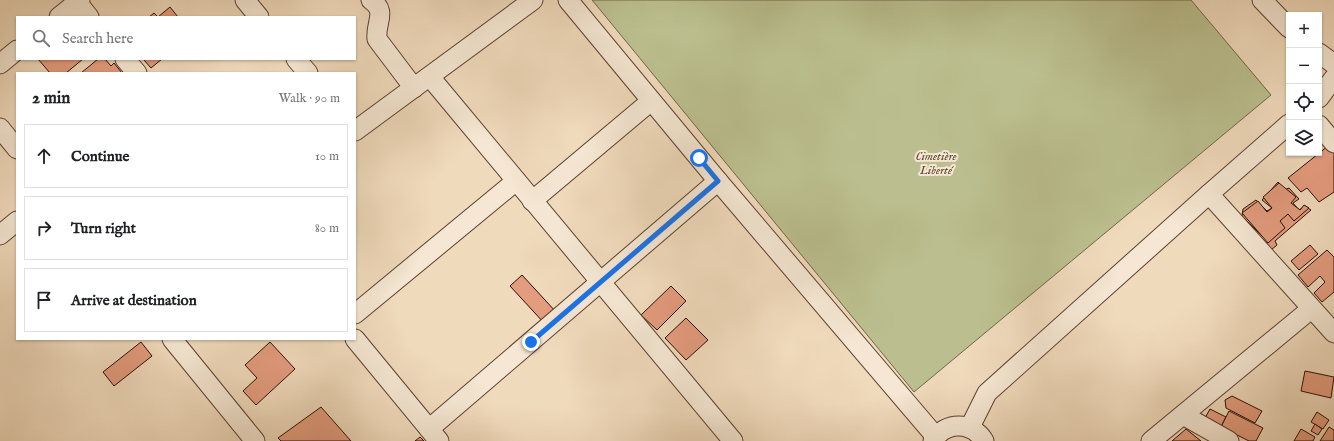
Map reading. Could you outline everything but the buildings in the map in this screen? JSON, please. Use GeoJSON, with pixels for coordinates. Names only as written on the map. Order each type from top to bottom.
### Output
{"type":"FeatureCollection","features":[{"type":"Feature","properties":{"kind":"street"},"geometry":{"type":"LineString","coordinates":[[244,0],[258,16]]}},
{"type":"Feature","properties":{"kind":"street"},"geometry":{"type":"LineString","coordinates":[[371,0],[378,5],[380,11],[376,31],[377,39],[414,88]]}},
{"type":"Feature","properties":{"kind":"street"},"geometry":{"type":"LineString","coordinates":[[356,129],[430,77],[533,0]]}},
{"type":"Feature","properties":{"kind":"street"},"geometry":{"type":"LineString","coordinates":[[568,0],[935,439],[941,431],[955,426],[970,428],[976,431],[984,441]]}},
{"type":"Feature","properties":{"kind":"street"},"geometry":{"type":"LineString","coordinates":[[1262,0],[1286,25]]}},
{"type":"Feature","properties":{"kind":"street"},"geometry":{"type":"LineString","coordinates":[[60,16],[79,1],[88,16]]}},
{"type":"Feature","properties":{"kind":"street"},"geometry":{"type":"LineString","coordinates":[[0,64],[16,51]]}},
{"type":"Feature","properties":{"kind":"street"},"geometry":{"type":"LineString","coordinates":[[1322,55],[1334,64]]}},
{"type":"Feature","properties":{"kind":"street"},"geometry":{"type":"LineString","coordinates":[[126,60],[136,72]]}},
{"type":"Feature","properties":{"kind":"street"},"geometry":{"type":"LineString","coordinates":[[297,60],[307,72]]}},
{"type":"Feature","properties":{"kind":"street"},"geometry":{"type":"LineString","coordinates":[[430,77],[733,441]]}},
{"type":"Feature","properties":{"kind":"street"},"geometry":{"type":"LineString","coordinates":[[1322,94],[1334,78]]}},
{"type":"Feature","properties":{"kind":"street"},"geometry":{"type":"LineString","coordinates":[[532,201],[651,100]]}},
{"type":"Feature","properties":{"kind":"street"},"geometry":{"type":"LineString","coordinates":[[970,428],[987,393],[1208,194],[1286,127]]}},
{"type":"Feature","properties":{"kind":"street"},"geometry":{"type":"LineString","coordinates":[[0,128],[16,148]]}},
{"type":"Feature","properties":{"kind":"street"},"geometry":{"type":"LineString","coordinates":[[1322,129],[1334,143]]}},
{"type":"Feature","properties":{"kind":"street"},"geometry":{"type":"LineString","coordinates":[[356,313],[516,181]]}},
{"type":"Feature","properties":{"kind":"street"},"geometry":{"type":"LineString","coordinates":[[356,339],[434,435],[600,283],[718,181]]}},
{"type":"Feature","properties":{"kind":"street"},"geometry":{"type":"LineString","coordinates":[[1208,194],[1334,334]]}},
{"type":"Feature","properties":{"kind":"street"},"geometry":{"type":"LineString","coordinates":[[0,235],[16,222]]}},
{"type":"Feature","properties":{"kind":"street"},"geometry":{"type":"LineString","coordinates":[[1151,441],[1311,309]]}},
{"type":"Feature","properties":{"kind":"street"},"geometry":{"type":"LineString","coordinates":[[173,340],[255,441]]}},
{"type":"Feature","properties":{"kind":"street"},"geometry":{"type":"LineString","coordinates":[[1183,415],[1229,441]]}},
{"type":"Feature","properties":{"kind":"green space","name":"Cimetière Liberté"},"geometry":{"type":"Polygon","coordinates":[[[592,0],[1191,0],[1271,95],[914,392],[592,0]]]}},
{"type":"Feature","properties":{"kind":"route"},"geometry":{"type":"LineString","coordinates":[[531,342],[718,181],[699,158]]}}]}
